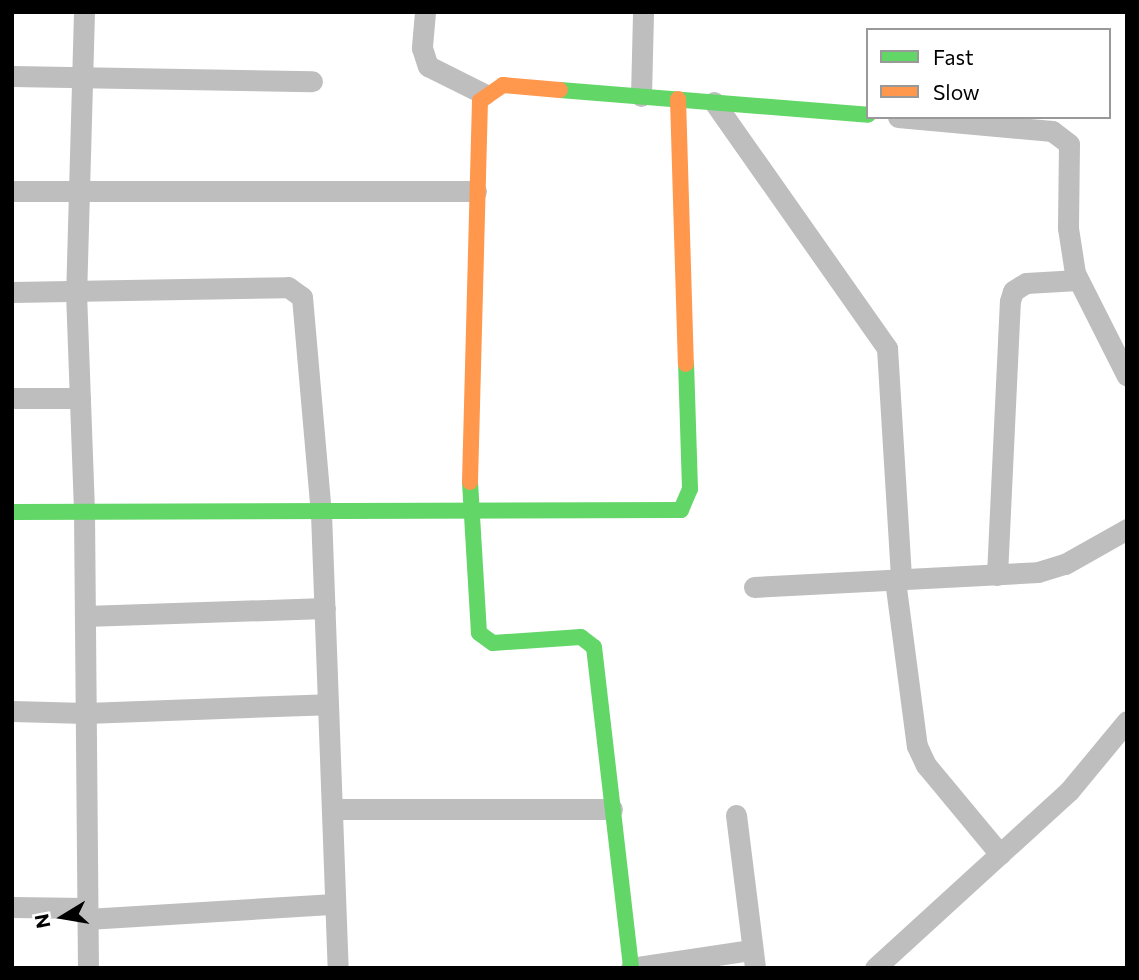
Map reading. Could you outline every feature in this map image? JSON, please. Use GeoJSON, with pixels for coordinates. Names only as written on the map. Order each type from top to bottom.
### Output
{"type":"FeatureCollection","features":[{"type":"Feature","properties":{"kind":"street"},"geometry":{"type":"LineString","coordinates":[[84,12],[76,292],[84,512],[88,968]]}},
{"type":"Feature","properties":{"kind":"street"},"geometry":{"type":"LineString","coordinates":[[425,12],[422,48],[428,66],[484,94]]}},
{"type":"Feature","properties":{"kind":"street"},"geometry":{"type":"LineString","coordinates":[[642,96],[643,12]]}},
{"type":"Feature","properties":{"kind":"street"},"geometry":{"type":"LineString","coordinates":[[12,76],[312,81]]}},
{"type":"Feature","properties":{"kind":"street"},"geometry":{"type":"LineString","coordinates":[[736,815],[752,959],[631,968],[594,647],[581,637],[484,641],[479,633],[469,513],[477,112],[484,94],[503,85],[866,115]]}},
{"type":"Feature","properties":{"kind":"street"},"geometry":{"type":"LineString","coordinates":[[12,512],[674,514],[687,501],[678,99]]}},
{"type":"Feature","properties":{"kind":"street"},"geometry":{"type":"LineString","coordinates":[[714,102],[887,348],[898,580],[917,746],[926,765],[1000,854]]}},
{"type":"Feature","properties":{"kind":"street"},"geometry":{"type":"LineString","coordinates":[[920,119],[1052,131],[1069,144],[1070,250],[1079,280],[1127,376]]}},
{"type":"Feature","properties":{"kind":"street"},"geometry":{"type":"LineString","coordinates":[[12,191],[475,191]]}},
{"type":"Feature","properties":{"kind":"street"},"geometry":{"type":"LineString","coordinates":[[997,575],[1010,301],[1013,291],[1027,283],[1079,280]]}},
{"type":"Feature","properties":{"kind":"street"},"geometry":{"type":"LineString","coordinates":[[12,292],[297,290],[306,308],[321,513],[338,968]]}},
{"type":"Feature","properties":{"kind":"street"},"geometry":{"type":"LineString","coordinates":[[12,398],[80,398]]}},
{"type":"Feature","properties":{"kind":"street"},"geometry":{"type":"LineString","coordinates":[[754,587],[997,575],[1052,569],[1127,528]]}},
{"type":"Feature","properties":{"kind":"street"},"geometry":{"type":"LineString","coordinates":[[85,616],[325,608]]}},
{"type":"Feature","properties":{"kind":"street"},"geometry":{"type":"LineString","coordinates":[[12,711],[86,713],[328,704]]}},
{"type":"Feature","properties":{"kind":"street"},"geometry":{"type":"LineString","coordinates":[[875,968],[1069,791],[1127,720]]}},
{"type":"Feature","properties":{"kind":"street"},"geometry":{"type":"LineString","coordinates":[[332,810],[612,809]]}},
{"type":"Feature","properties":{"kind":"street"},"geometry":{"type":"LineString","coordinates":[[12,907],[87,913],[335,904]]}},
{"type":"Feature","properties":{"kind":"traffic: fast"},"geometry":{"type":"LineString","coordinates":[[560,90],[866,115]]}},
{"type":"Feature","properties":{"kind":"traffic: fast"},"geometry":{"type":"LineString","coordinates":[[12,512],[681,510],[690,489],[686,364]]}},
{"type":"Feature","properties":{"kind":"traffic: fast"},"geometry":{"type":"LineString","coordinates":[[470,482],[479,633],[493,643],[581,637],[594,647],[631,968]]}},
{"type":"Feature","properties":{"kind":"traffic: slow"},"geometry":{"type":"LineString","coordinates":[[470,482],[480,101],[503,85],[560,90]]}},
{"type":"Feature","properties":{"kind":"traffic: slow"},"geometry":{"type":"LineString","coordinates":[[678,99],[686,364]]}}]}
